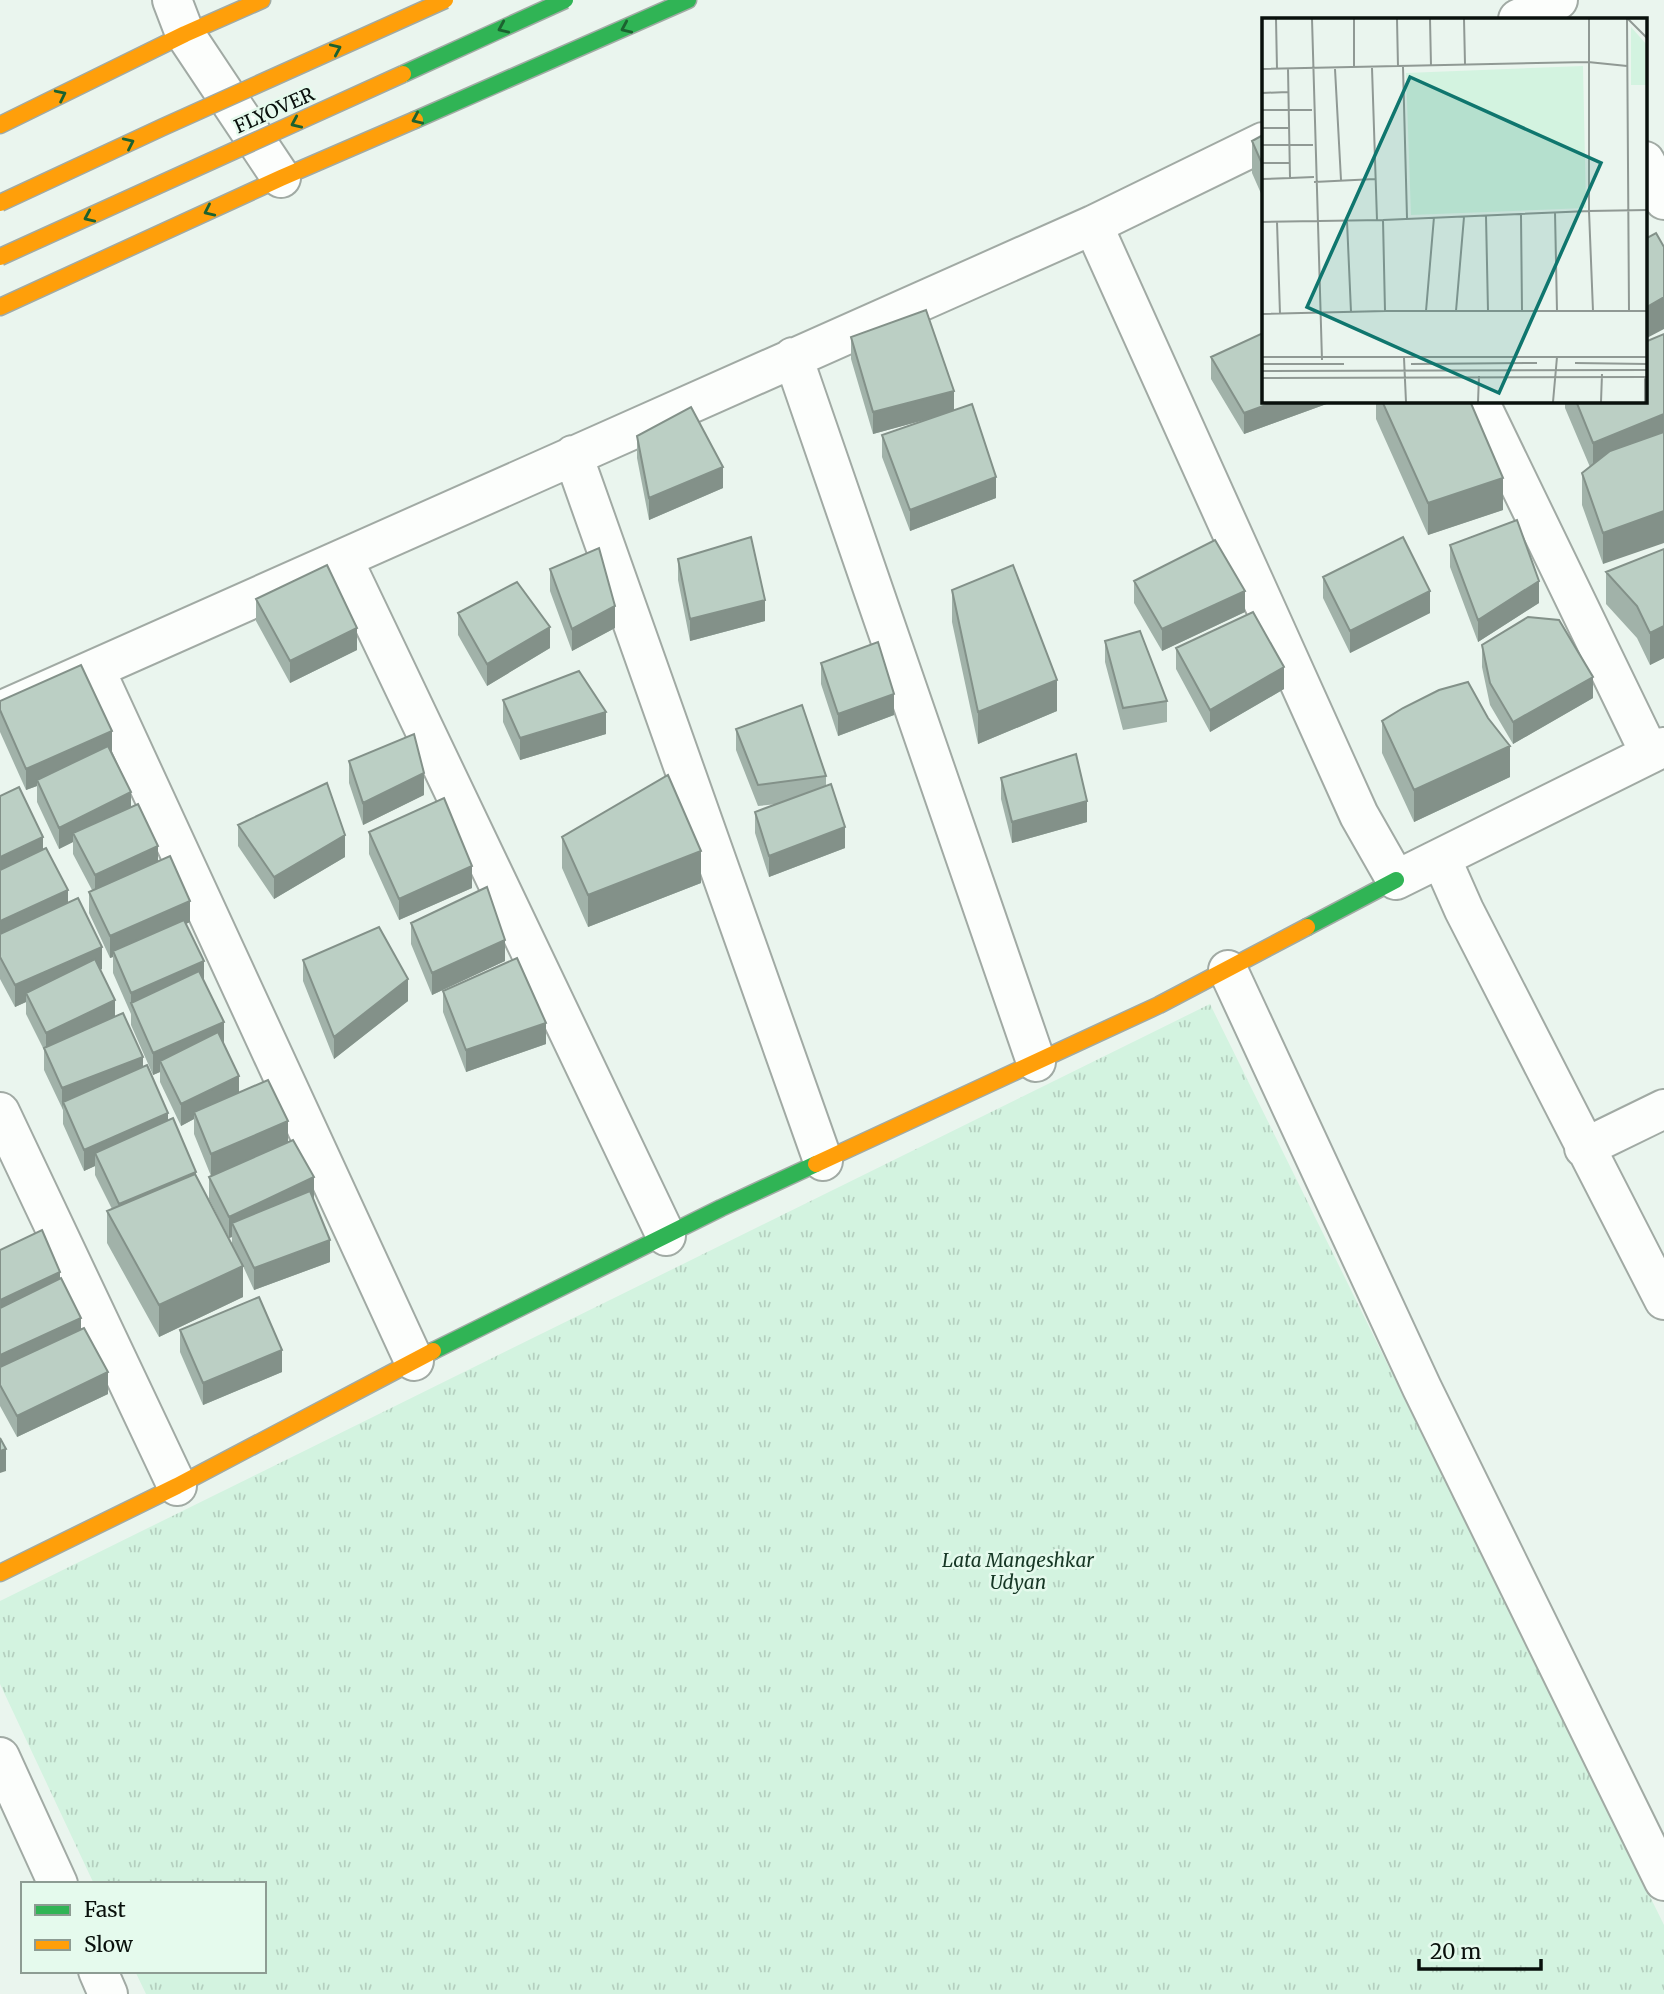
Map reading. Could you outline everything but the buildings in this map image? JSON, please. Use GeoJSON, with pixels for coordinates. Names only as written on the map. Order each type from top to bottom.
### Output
{"type":"FeatureCollection","features":[{"type":"Feature","properties":{"kind":"main road"},"geometry":{"type":"LineString","coordinates":[[0,125],[178,17],[262,0]]}},
{"type":"Feature","properties":{"kind":"main road","name":"FLYOVER"},"geometry":{"type":"LineString","coordinates":[[0,203],[445,0]]}},
{"type":"Feature","properties":{"kind":"main road","name":"FLYOVER"},"geometry":{"type":"LineString","coordinates":[[0,257],[565,0]]}},
{"type":"Feature","properties":{"kind":"main road"},"geometry":{"type":"LineString","coordinates":[[0,307],[281,178],[688,0]]}},
{"type":"Feature","properties":{"kind":"main road"},"geometry":{"type":"LineString","coordinates":[[0,1573],[177,1486],[414,1362],[666,1236],[1159,1005],[1396,880]]}},
{"type":"Feature","properties":{"kind":"street"},"geometry":{"type":"LineString","coordinates":[[1520,18],[1558,0]]}},
{"type":"Feature","properties":{"kind":"street"},"geometry":{"type":"LineString","coordinates":[[1567,0],[1576,18]]}},
{"type":"Feature","properties":{"kind":"street"},"geometry":{"type":"LineString","coordinates":[[178,17],[281,178]]}},
{"type":"Feature","properties":{"kind":"street"},"geometry":{"type":"LineString","coordinates":[[0,711],[1093,225],[1262,142]]}},
{"type":"Feature","properties":{"kind":"street"},"geometry":{"type":"LineString","coordinates":[[1646,163],[1664,200]]}},
{"type":"Feature","properties":{"kind":"street"},"geometry":{"type":"LineString","coordinates":[[1093,225],[1359,815],[1396,880],[1657,751],[1480,402]]}},
{"type":"Feature","properties":{"kind":"street"},"geometry":{"type":"LineString","coordinates":[[793,357],[1036,1062]]}},
{"type":"Feature","properties":{"kind":"street"},"geometry":{"type":"LineString","coordinates":[[573,455],[823,1161]]}},
{"type":"Feature","properties":{"kind":"street"},"geometry":{"type":"LineString","coordinates":[[343,559],[666,1236]]}},
{"type":"Feature","properties":{"kind":"street"},"geometry":{"type":"LineString","coordinates":[[95,669],[414,1362]]}},
{"type":"Feature","properties":{"kind":"street"},"geometry":{"type":"LineString","coordinates":[[1441,858],[1464,910],[1584,1148],[1664,1300]]}},
{"type":"Feature","properties":{"kind":"street"},"geometry":{"type":"LineString","coordinates":[[1228,970],[1422,1388],[1664,1881]]}},
{"type":"Feature","properties":{"kind":"street"},"geometry":{"type":"LineString","coordinates":[[1584,1148],[1664,1109]]}},
{"type":"Feature","properties":{"kind":"street"},"geometry":{"type":"LineString","coordinates":[[0,1112],[177,1486]]}},
{"type":"Feature","properties":{"kind":"street"},"geometry":{"type":"LineString","coordinates":[[0,1756],[57,1882]]}},
{"type":"Feature","properties":{"kind":"street"},"geometry":{"type":"LineString","coordinates":[[99,1973],[108,1994]]}},
{"type":"Feature","properties":{"kind":"green space","name":"Lata Mangeshkar Udyan"},"geometry":{"type":"Polygon","coordinates":[[[1210,1004],[1664,1925],[1664,1994],[146,1994],[136,1973],[266,1973],[266,1882],[93,1882],[0,1684],[0,1601],[1210,1004]]]}},
{"type":"Feature","properties":{"kind":"traffic: fast"},"geometry":{"type":"LineString","coordinates":[[403,74],[565,0]]}},
{"type":"Feature","properties":{"kind":"traffic: fast"},"geometry":{"type":"LineString","coordinates":[[415,120],[688,0]]}},
{"type":"Feature","properties":{"kind":"traffic: fast"},"geometry":{"type":"LineString","coordinates":[[1307,927],[1396,880]]}},
{"type":"Feature","properties":{"kind":"traffic: fast"},"geometry":{"type":"LineString","coordinates":[[433,1351],[721,1208],[816,1164]]}},
{"type":"Feature","properties":{"kind":"traffic: slow"},"geometry":{"type":"LineString","coordinates":[[0,125],[185,34],[262,0]]}},
{"type":"Feature","properties":{"kind":"traffic: slow"},"geometry":{"type":"LineString","coordinates":[[0,203],[445,0]]}},
{"type":"Feature","properties":{"kind":"traffic: slow"},"geometry":{"type":"LineString","coordinates":[[0,257],[403,74]]}},
{"type":"Feature","properties":{"kind":"traffic: slow"},"geometry":{"type":"LineString","coordinates":[[0,307],[281,178],[415,120]]}},
{"type":"Feature","properties":{"kind":"traffic: slow"},"geometry":{"type":"LineString","coordinates":[[816,1164],[1159,1005],[1307,927]]}},
{"type":"Feature","properties":{"kind":"traffic: slow"},"geometry":{"type":"LineString","coordinates":[[0,1573],[177,1486],[433,1351]]}}]}
